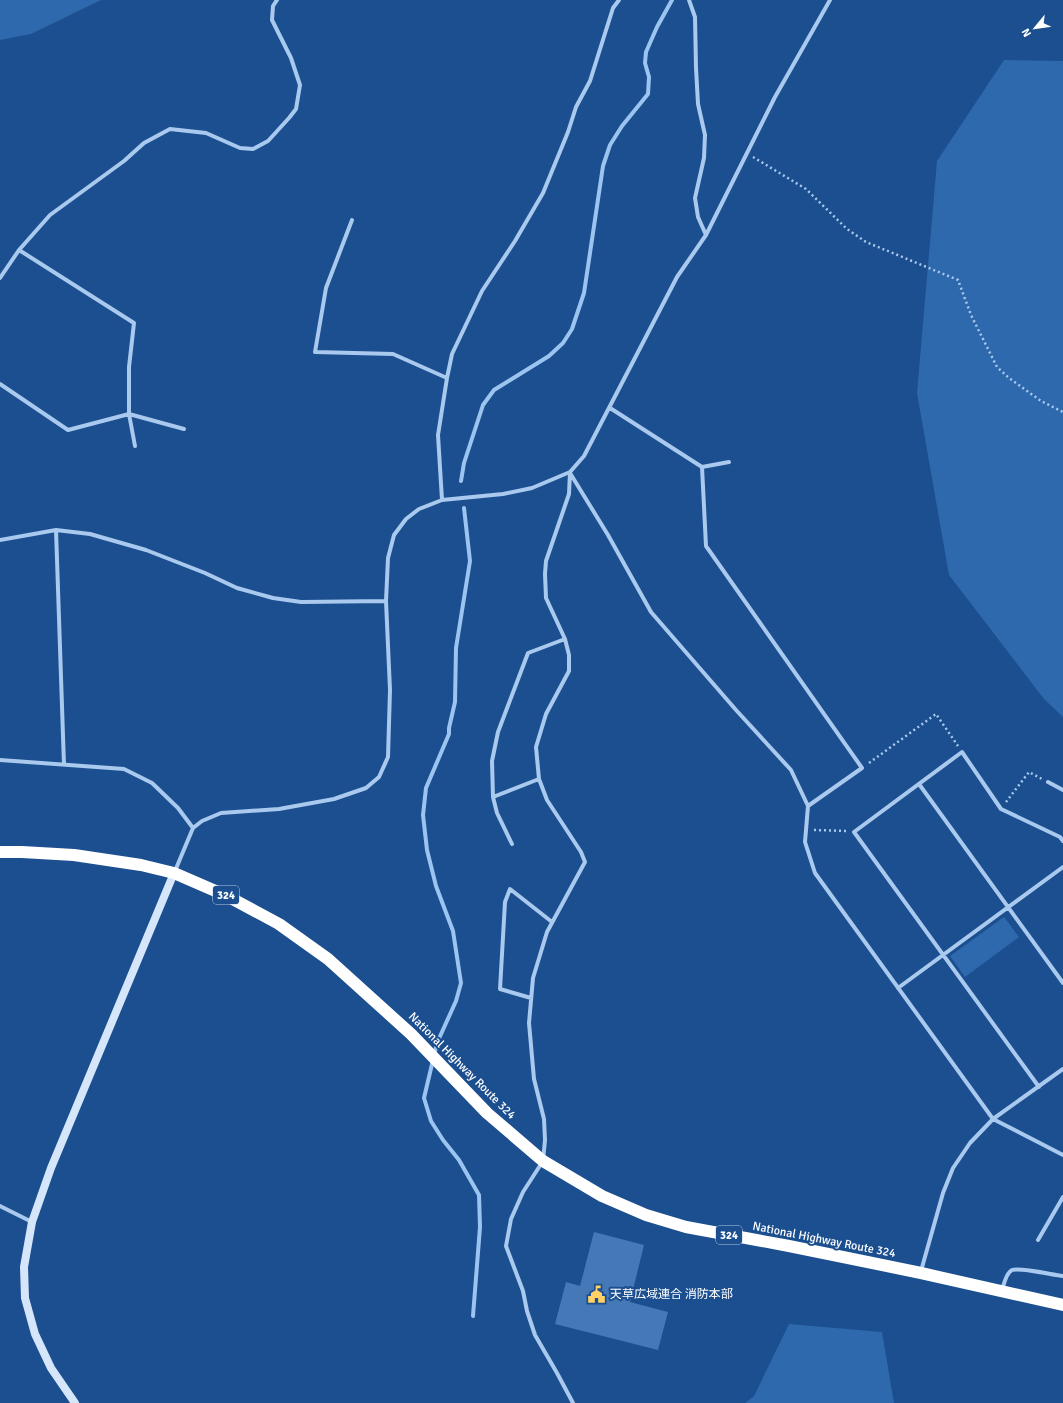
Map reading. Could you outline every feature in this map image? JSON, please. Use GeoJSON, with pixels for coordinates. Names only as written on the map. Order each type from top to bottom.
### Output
{"type":"FeatureCollection","features":[{"type":"Feature","properties":{"kind":"highway","name":"National Highway Route 324"},"geometry":{"type":"LineString","coordinates":[[0,852],[74,855],[141,865],[174,873],[227,896],[279,924],[328,959],[411,1034],[487,1114],[543,1161],[602,1196],[646,1215],[686,1227],[789,1246],[920,1273],[1063,1305]]}},
{"type":"Feature","properties":{"kind":"street"},"geometry":{"type":"LineString","coordinates":[[0,278],[19,250],[50,215],[124,161],[144,143],[170,129],[206,133],[240,148],[253,149],[268,141],[296,109],[300,85],[291,58],[272,20],[273,6],[277,0]]}},
{"type":"Feature","properties":{"kind":"street"},"geometry":{"type":"LineString","coordinates":[[442,500],[438,435],[452,354],[482,291],[515,241],[543,193],[568,132],[576,107],[590,81],[613,8],[619,0]]}},
{"type":"Feature","properties":{"kind":"street"},"geometry":{"type":"LineString","coordinates":[[688,0],[696,17],[698,104],[704,135],[704,158],[695,198],[698,217],[706,235]]}},
{"type":"Feature","properties":{"kind":"street"},"geometry":{"type":"LineString","coordinates":[[75,1403],[51,1368],[35,1334],[25,1298],[24,1267],[32,1222],[51,1168],[193,828],[202,821],[221,813],[279,809],[334,799],[366,788],[378,777],[388,758],[390,690],[386,601],[388,558],[394,536],[406,519],[419,509],[442,500],[503,494],[532,488],[570,472],[584,456],[677,276],[706,235],[775,97],[830,0]]}},
{"type":"Feature","properties":{"kind":"street"},"geometry":{"type":"LineString","coordinates":[[352,220],[326,288],[315,352],[393,354],[447,378]]}},
{"type":"Feature","properties":{"kind":"street"},"geometry":{"type":"LineString","coordinates":[[19,250],[134,323],[128,367],[129,414],[135,446]]}},
{"type":"Feature","properties":{"kind":"street"},"geometry":{"type":"LineString","coordinates":[[0,384],[68,430],[129,414],[184,429]]}},
{"type":"Feature","properties":{"kind":"street"},"geometry":{"type":"LineString","coordinates":[[610,408],[702,467],[729,462]]}},
{"type":"Feature","properties":{"kind":"street"},"geometry":{"type":"LineString","coordinates":[[702,467],[706,546],[862,768],[808,806]]}},
{"type":"Feature","properties":{"kind":"street"},"geometry":{"type":"LineString","coordinates":[[570,472],[568,494],[546,561],[544,574],[546,598],[565,639],[569,655],[569,671],[546,714],[536,747],[539,779],[547,800],[581,852],[585,862],[547,932],[533,978],[529,1023],[534,1079],[544,1119],[545,1140],[543,1161],[523,1192],[514,1212],[511,1219],[506,1246],[523,1291],[527,1311],[535,1335],[573,1403]]}},
{"type":"Feature","properties":{"kind":"street"},"geometry":{"type":"LineString","coordinates":[[570,472],[652,612],[736,710],[790,770],[808,806],[805,842],[815,873],[898,988],[993,1119],[1063,1155]]}},
{"type":"Feature","properties":{"kind":"street"},"geometry":{"type":"LineString","coordinates":[[0,540],[56,530],[90,534],[146,550],[237,588],[273,598],[301,602],[386,601]]}},
{"type":"Feature","properties":{"kind":"street"},"geometry":{"type":"LineString","coordinates":[[56,530],[64,765]]}},
{"type":"Feature","properties":{"kind":"street"},"geometry":{"type":"LineString","coordinates":[[512,844],[497,813],[493,797],[492,761],[498,732],[528,653],[565,639]]}},
{"type":"Feature","properties":{"kind":"street"},"geometry":{"type":"LineString","coordinates":[[1039,1087],[854,832],[962,752],[1002,809],[1060,837],[1063,841]]}},
{"type":"Feature","properties":{"kind":"street"},"geometry":{"type":"LineString","coordinates":[[0,760],[124,768],[152,783],[178,808],[193,828]]}},
{"type":"Feature","properties":{"kind":"street"},"geometry":{"type":"LineString","coordinates":[[493,797],[539,779]]}},
{"type":"Feature","properties":{"kind":"street"},"geometry":{"type":"LineString","coordinates":[[1048,782],[1063,790]]}},
{"type":"Feature","properties":{"kind":"street"},"geometry":{"type":"LineString","coordinates":[[919,784],[1063,983]]}},
{"type":"Feature","properties":{"kind":"street"},"geometry":{"type":"LineString","coordinates":[[898,988],[1063,867]]}},
{"type":"Feature","properties":{"kind":"street"},"geometry":{"type":"LineString","coordinates":[[531,998],[500,989],[505,902],[510,888],[552,922]]}},
{"type":"Feature","properties":{"kind":"street"},"geometry":{"type":"LineString","coordinates":[[920,1273],[943,1192],[953,1168],[970,1143],[993,1119],[1063,1069]]}},
{"type":"Feature","properties":{"kind":"street"},"geometry":{"type":"LineString","coordinates":[[1038,1240],[1063,1197]]}},
{"type":"Feature","properties":{"kind":"street"},"geometry":{"type":"LineString","coordinates":[[0,1206],[32,1222]]}},
{"type":"Feature","properties":{"kind":"street"},"geometry":{"type":"LineString","coordinates":[[1001,1292],[1008,1274],[1012,1270],[1063,1276]]}},
{"type":"Feature","properties":{"kind":"path"},"geometry":{"type":"LineString","coordinates":[[746,153],[806,189],[847,228],[866,242],[958,280],[971,316],[998,367],[1009,378],[1041,401],[1063,412]]}},
{"type":"Feature","properties":{"kind":"path"},"geometry":{"type":"LineString","coordinates":[[862,768],[936,714],[962,752]]}},
{"type":"Feature","properties":{"kind":"path"},"geometry":{"type":"LineString","coordinates":[[1002,809],[1029,772],[1048,782]]}},
{"type":"Feature","properties":{"kind":"path"},"geometry":{"type":"LineString","coordinates":[[806,830],[854,832]]}},
{"type":"Feature","properties":{"kind":"shaded area"},"geometry":{"type":"Polygon","coordinates":[[[0,0],[101,0],[31,34],[0,40],[0,0]]]}},
{"type":"Feature","properties":{"kind":"shaded area"},"geometry":{"type":"Polygon","coordinates":[[[1004,60],[1063,61],[1063,717],[1044,699],[949,575],[917,393],[937,161],[1004,60]]]}},
{"type":"Feature","properties":{"kind":"shaded area"},"geometry":{"type":"Polygon","coordinates":[[[1004,917],[1019,937],[965,977],[950,956],[1004,917]]]}},
{"type":"Feature","properties":{"kind":"shaded area"},"geometry":{"type":"Polygon","coordinates":[[[789,1324],[882,1332],[894,1403],[745,1403],[754,1396],[789,1324]]]}},
{"type":"Feature","properties":{"kind":"building","name":"天草広域連合 消防本部"},"geometry":{"type":"Polygon","coordinates":[[[594,1232],[644,1245],[630,1302],[668,1312],[658,1350],[555,1324],[566,1282],[580,1286],[594,1232]]]}},
{"type":"Feature","properties":{"kind":"waterway"},"geometry":{"type":"LineString","coordinates":[[461,481],[464,463],[483,405],[494,390],[549,356],[563,343],[572,329],[584,293],[603,166],[610,145],[622,126],[648,94],[649,77],[645,63],[646,52],[657,27],[672,0]]}},
{"type":"Feature","properties":{"kind":"waterway"},"geometry":{"type":"LineString","coordinates":[[464,508],[470,561],[456,648],[455,702],[449,734],[426,788],[423,815],[427,850],[436,886],[453,931],[461,983],[456,1001],[437,1043],[424,1098],[431,1121],[443,1140],[459,1160],[479,1195],[480,1227],[473,1316]]}},
{"type":"Feature","properties":{"kind":"place","name":"天草広域連合 消防本部"},"geometry":{"type":"Point","coordinates":[597,1294]}}]}
